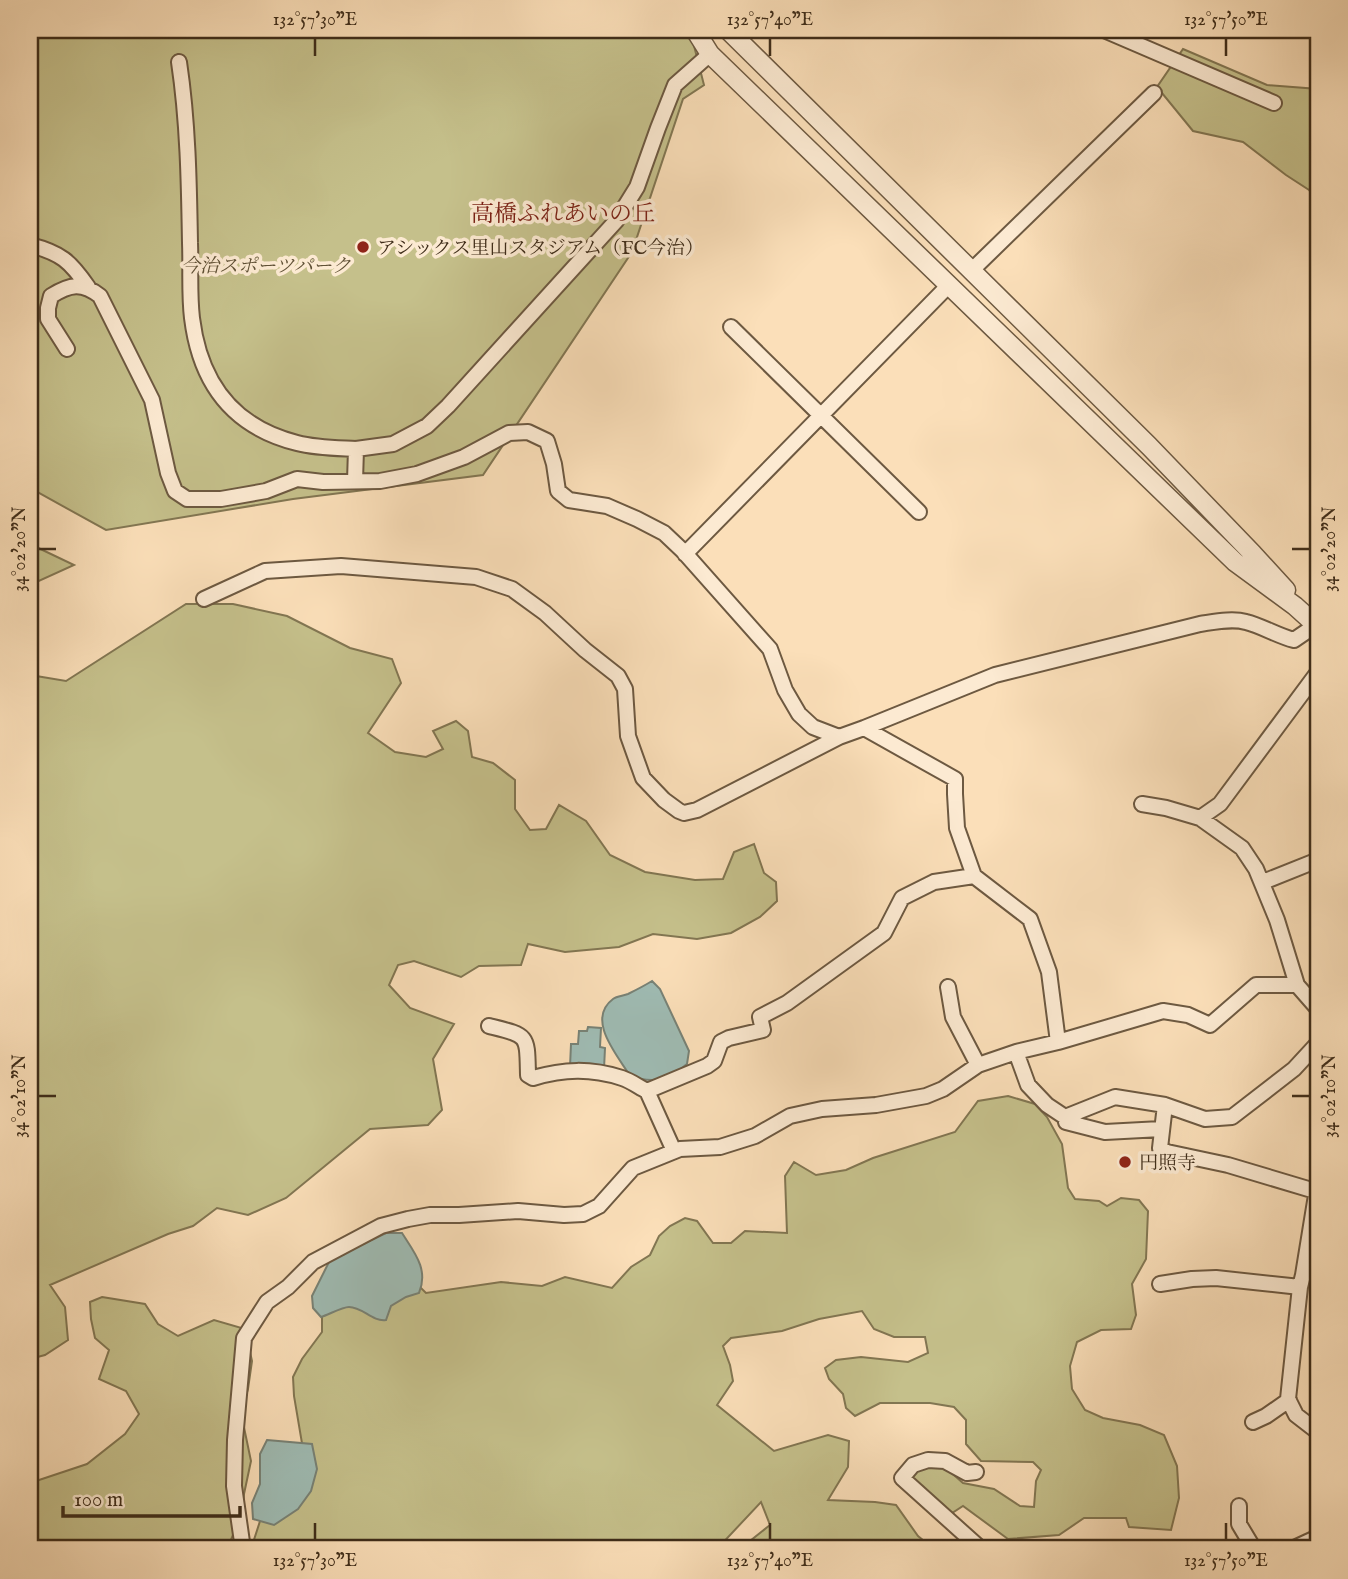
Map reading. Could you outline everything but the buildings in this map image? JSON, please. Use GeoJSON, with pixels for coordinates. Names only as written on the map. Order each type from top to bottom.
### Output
{"type":"FeatureCollection","features":[{"type":"Feature","properties":{"kind":"street"},"geometry":{"type":"LineString","coordinates":[[695,30],[710,54],[1235,562],[1295,607],[1318,628]]}},
{"type":"Feature","properties":{"kind":"street"},"geometry":{"type":"LineString","coordinates":[[1104,30],[1274,103]]}},
{"type":"Feature","properties":{"kind":"street"},"geometry":{"type":"LineString","coordinates":[[179,62],[185,123],[192,317],[199,352],[217,392],[229,406],[271,434],[317,447],[356,449],[393,444],[428,426],[615,221],[637,187],[676,85],[733,32],[1168,466],[1253,554],[1318,628]]}},
{"type":"Feature","properties":{"kind":"street"},"geometry":{"type":"LineString","coordinates":[[971,271],[1154,93]]}},
{"type":"Feature","properties":{"kind":"street"},"geometry":{"type":"LineString","coordinates":[[30,245],[59,254],[76,269],[88,287],[100,296],[152,400],[168,473],[175,491],[187,499],[221,499],[266,491],[297,479],[323,482],[380,481],[417,474],[464,457],[509,433],[528,432],[547,441],[558,491],[569,500],[607,506],[664,533],[770,649],[785,690],[799,714],[813,727],[839,737]]}},
{"type":"Feature","properties":{"kind":"street"},"geometry":{"type":"LineString","coordinates":[[685,554],[949,285]]}},
{"type":"Feature","properties":{"kind":"street"},"geometry":{"type":"LineString","coordinates":[[67,349],[48,319],[51,296],[66,287],[88,287]]}},
{"type":"Feature","properties":{"kind":"street"},"geometry":{"type":"LineString","coordinates":[[731,327],[919,512]]}},
{"type":"Feature","properties":{"kind":"street"},"geometry":{"type":"LineString","coordinates":[[355,481],[356,449]]}},
{"type":"Feature","properties":{"kind":"street"},"geometry":{"type":"LineString","coordinates":[[204,599],[265,571],[329,566],[476,577],[512,589],[545,613],[618,676],[625,689],[628,736],[643,778],[664,800],[684,813],[696,810],[839,737],[995,675],[1200,624],[1245,621],[1294,640],[1318,628]]}},
{"type":"Feature","properties":{"kind":"street"},"geometry":{"type":"LineString","coordinates":[[1200,818],[1220,804],[1318,672]]}},
{"type":"Feature","properties":{"kind":"street"},"geometry":{"type":"LineString","coordinates":[[864,728],[955,779],[957,828],[974,876],[1030,919],[1049,971],[1058,1042]]}},
{"type":"Feature","properties":{"kind":"street"},"geometry":{"type":"LineString","coordinates":[[1142,804],[1200,818],[1242,848],[1263,882],[1297,985],[1318,1009]]}},
{"type":"Feature","properties":{"kind":"street"},"geometry":{"type":"LineString","coordinates":[[1263,882],[1318,860]]}},
{"type":"Feature","properties":{"kind":"street"},"geometry":{"type":"LineString","coordinates":[[647,1091],[707,1066],[714,1061],[721,1042],[763,1030],[760,1017],[788,1003],[884,933],[902,898],[934,882],[974,876]]}},
{"type":"Feature","properties":{"kind":"street"},"geometry":{"type":"LineString","coordinates":[[243,1549],[234,1486],[235,1440],[244,1338],[267,1302],[288,1287],[313,1262],[381,1226],[430,1215],[518,1211],[583,1214],[598,1206],[633,1168],[680,1149],[720,1147],[755,1136],[790,1116],[811,1111],[876,1105],[926,1096],[943,1089],[978,1065],[1163,1010],[1188,1015],[1210,1025],[1256,985],[1297,985]]}},
{"type":"Feature","properties":{"kind":"street"},"geometry":{"type":"LineString","coordinates":[[948,988],[953,1017],[978,1065]]}},
{"type":"Feature","properties":{"kind":"street"},"geometry":{"type":"LineString","coordinates":[[489,1026],[520,1034],[527,1042],[528,1075],[533,1078],[558,1071],[582,1070],[623,1078],[647,1091],[674,1151]]}},
{"type":"Feature","properties":{"kind":"street"},"geometry":{"type":"LineString","coordinates":[[1065,1118],[1115,1097],[1165,1105],[1205,1119],[1232,1117],[1293,1069],[1318,1043]]}},
{"type":"Feature","properties":{"kind":"street"},"geometry":{"type":"LineString","coordinates":[[1016,1052],[1028,1085],[1047,1105],[1065,1118],[1066,1122],[1105,1132],[1161,1129]]}},
{"type":"Feature","properties":{"kind":"street"},"geometry":{"type":"LineString","coordinates":[[1165,1105],[1160,1148],[1167,1152],[1317,1186],[1300,1287],[1289,1400],[1296,1415],[1318,1432]]}},
{"type":"Feature","properties":{"kind":"street"},"geometry":{"type":"LineString","coordinates":[[1160,1284],[1216,1278],[1300,1287]]}},
{"type":"Feature","properties":{"kind":"street"},"geometry":{"type":"LineString","coordinates":[[1253,1422],[1289,1400]]}},
{"type":"Feature","properties":{"kind":"street"},"geometry":{"type":"LineString","coordinates":[[976,1472],[967,1473],[945,1461],[928,1460],[913,1465],[902,1478],[981,1549]]}},
{"type":"Feature","properties":{"kind":"street"},"geometry":{"type":"LineString","coordinates":[[1239,1506],[1239,1524],[1254,1549]]}},
{"type":"Feature","properties":{"kind":"street"},"geometry":{"type":"LineString","coordinates":[[1292,1549],[1316,1539]]}},
{"type":"Feature","properties":{"kind":"green space","name":"今治スポーツパーク"},"geometry":{"type":"Polygon","coordinates":[[[30,30],[690,30],[704,85],[683,99],[632,252],[483,475],[293,499],[106,530],[30,488],[30,30]]]}},
{"type":"Feature","properties":{"kind":"green space"},"geometry":{"type":"Polygon","coordinates":[[[1183,49],[1267,85],[1318,89],[1318,202],[1309,190],[1243,142],[1193,131],[1157,87],[1183,49]]]}},
{"type":"Feature","properties":{"kind":"green space"},"geometry":{"type":"Polygon","coordinates":[[[30,544],[74,565],[30,585],[30,544]]]}},
{"type":"Feature","properties":{"kind":"green space"},"geometry":{"type":"Polygon","coordinates":[[[186,604],[233,604],[287,616],[350,648],[392,659],[401,683],[368,733],[395,752],[426,757],[443,749],[433,731],[456,721],[468,731],[472,757],[493,763],[515,780],[515,809],[530,830],[546,829],[559,805],[586,821],[610,855],[645,872],[695,880],[723,879],[734,852],[754,844],[764,873],[776,882],[777,901],[760,917],[731,933],[697,939],[653,934],[619,947],[565,952],[528,944],[521,965],[479,966],[461,977],[414,961],[398,965],[389,985],[410,1008],[454,1024],[433,1059],[442,1110],[428,1125],[370,1129],[286,1198],[248,1215],[217,1208],[193,1226],[168,1234],[50,1285],[65,1307],[68,1340],[45,1355],[30,1359],[30,675],[66,681],[186,604]]]}},
{"type":"Feature","properties":{"kind":"green space"},"geometry":{"type":"Polygon","coordinates":[[[1008,1096],[1035,1104],[1047,1117],[1062,1144],[1068,1188],[1075,1199],[1099,1201],[1107,1206],[1121,1198],[1139,1200],[1148,1211],[1146,1259],[1132,1284],[1136,1315],[1131,1329],[1101,1330],[1077,1342],[1070,1366],[1072,1389],[1085,1410],[1103,1418],[1140,1425],[1164,1435],[1177,1466],[1179,1498],[1171,1530],[1129,1527],[1126,1518],[1084,1518],[1059,1535],[1008,1539],[963,1506],[946,1517],[905,1479],[914,1468],[929,1463],[946,1468],[963,1483],[994,1489],[1020,1506],[1034,1507],[1036,1481],[1041,1470],[1033,1462],[981,1461],[966,1444],[966,1420],[954,1407],[930,1403],[880,1403],[855,1416],[846,1408],[843,1394],[829,1379],[825,1368],[836,1360],[861,1357],[908,1362],[928,1353],[925,1337],[894,1337],[874,1329],[862,1311],[819,1319],[782,1331],[731,1338],[723,1346],[733,1381],[717,1405],[774,1451],[828,1435],[849,1441],[848,1467],[828,1500],[896,1505],[918,1536],[934,1549],[745,1549],[750,1541],[770,1525],[761,1502],[717,1549],[251,1549],[261,1518],[305,1461],[293,1377],[302,1359],[322,1332],[322,1304],[418,1285],[426,1293],[501,1282],[542,1286],[565,1277],[612,1288],[631,1267],[650,1255],[659,1236],[685,1218],[697,1221],[713,1243],[731,1243],[745,1231],[787,1233],[785,1176],[794,1162],[816,1175],[846,1170],[873,1158],[955,1132],[978,1101],[1008,1096]]]}},
{"type":"Feature","properties":{"kind":"green space"},"geometry":{"type":"Polygon","coordinates":[[[102,1297],[145,1304],[158,1324],[178,1336],[214,1320],[245,1329],[252,1361],[241,1413],[251,1461],[242,1514],[227,1549],[30,1549],[30,1483],[87,1464],[125,1434],[139,1414],[126,1391],[99,1379],[109,1350],[95,1338],[90,1302],[102,1297]]]}},
{"type":"Feature","properties":{"kind":"water"},"geometry":{"type":"Polygon","coordinates":[[[652,981],[660,989],[689,1051],[687,1064],[673,1074],[646,1080],[630,1076],[612,1049],[603,1028],[602,1017],[605,1008],[613,999],[652,981]]]}},
{"type":"Feature","properties":{"kind":"water"},"geometry":{"type":"Polygon","coordinates":[[[588,1027],[601,1028],[600,1047],[605,1048],[604,1069],[570,1067],[571,1044],[578,1044],[579,1031],[587,1031],[588,1027]]]}},
{"type":"Feature","properties":{"kind":"water"},"geometry":{"type":"Polygon","coordinates":[[[386,1233],[402,1233],[415,1254],[422,1276],[419,1293],[391,1306],[386,1320],[376,1319],[359,1309],[349,1307],[321,1317],[313,1308],[312,1296],[330,1260],[386,1233]]]}},
{"type":"Feature","properties":{"kind":"water"},"geometry":{"type":"Polygon","coordinates":[[[267,1440],[312,1444],[317,1469],[311,1491],[298,1509],[274,1525],[253,1519],[252,1503],[260,1484],[260,1454],[267,1440]]]}},
{"type":"Feature","properties":{"kind":"place","name":"アシックス里山スタジアム（FC今治）"},"geometry":{"type":"Point","coordinates":[363,247]}},
{"type":"Feature","properties":{"kind":"place","name":"円照寺"},"geometry":{"type":"Point","coordinates":[1125,1162]}},
{"type":"Feature","properties":{"kind":"district","name":"高橋ふれあいの丘"},"geometry":{"type":"Point","coordinates":[563,213]}}]}
